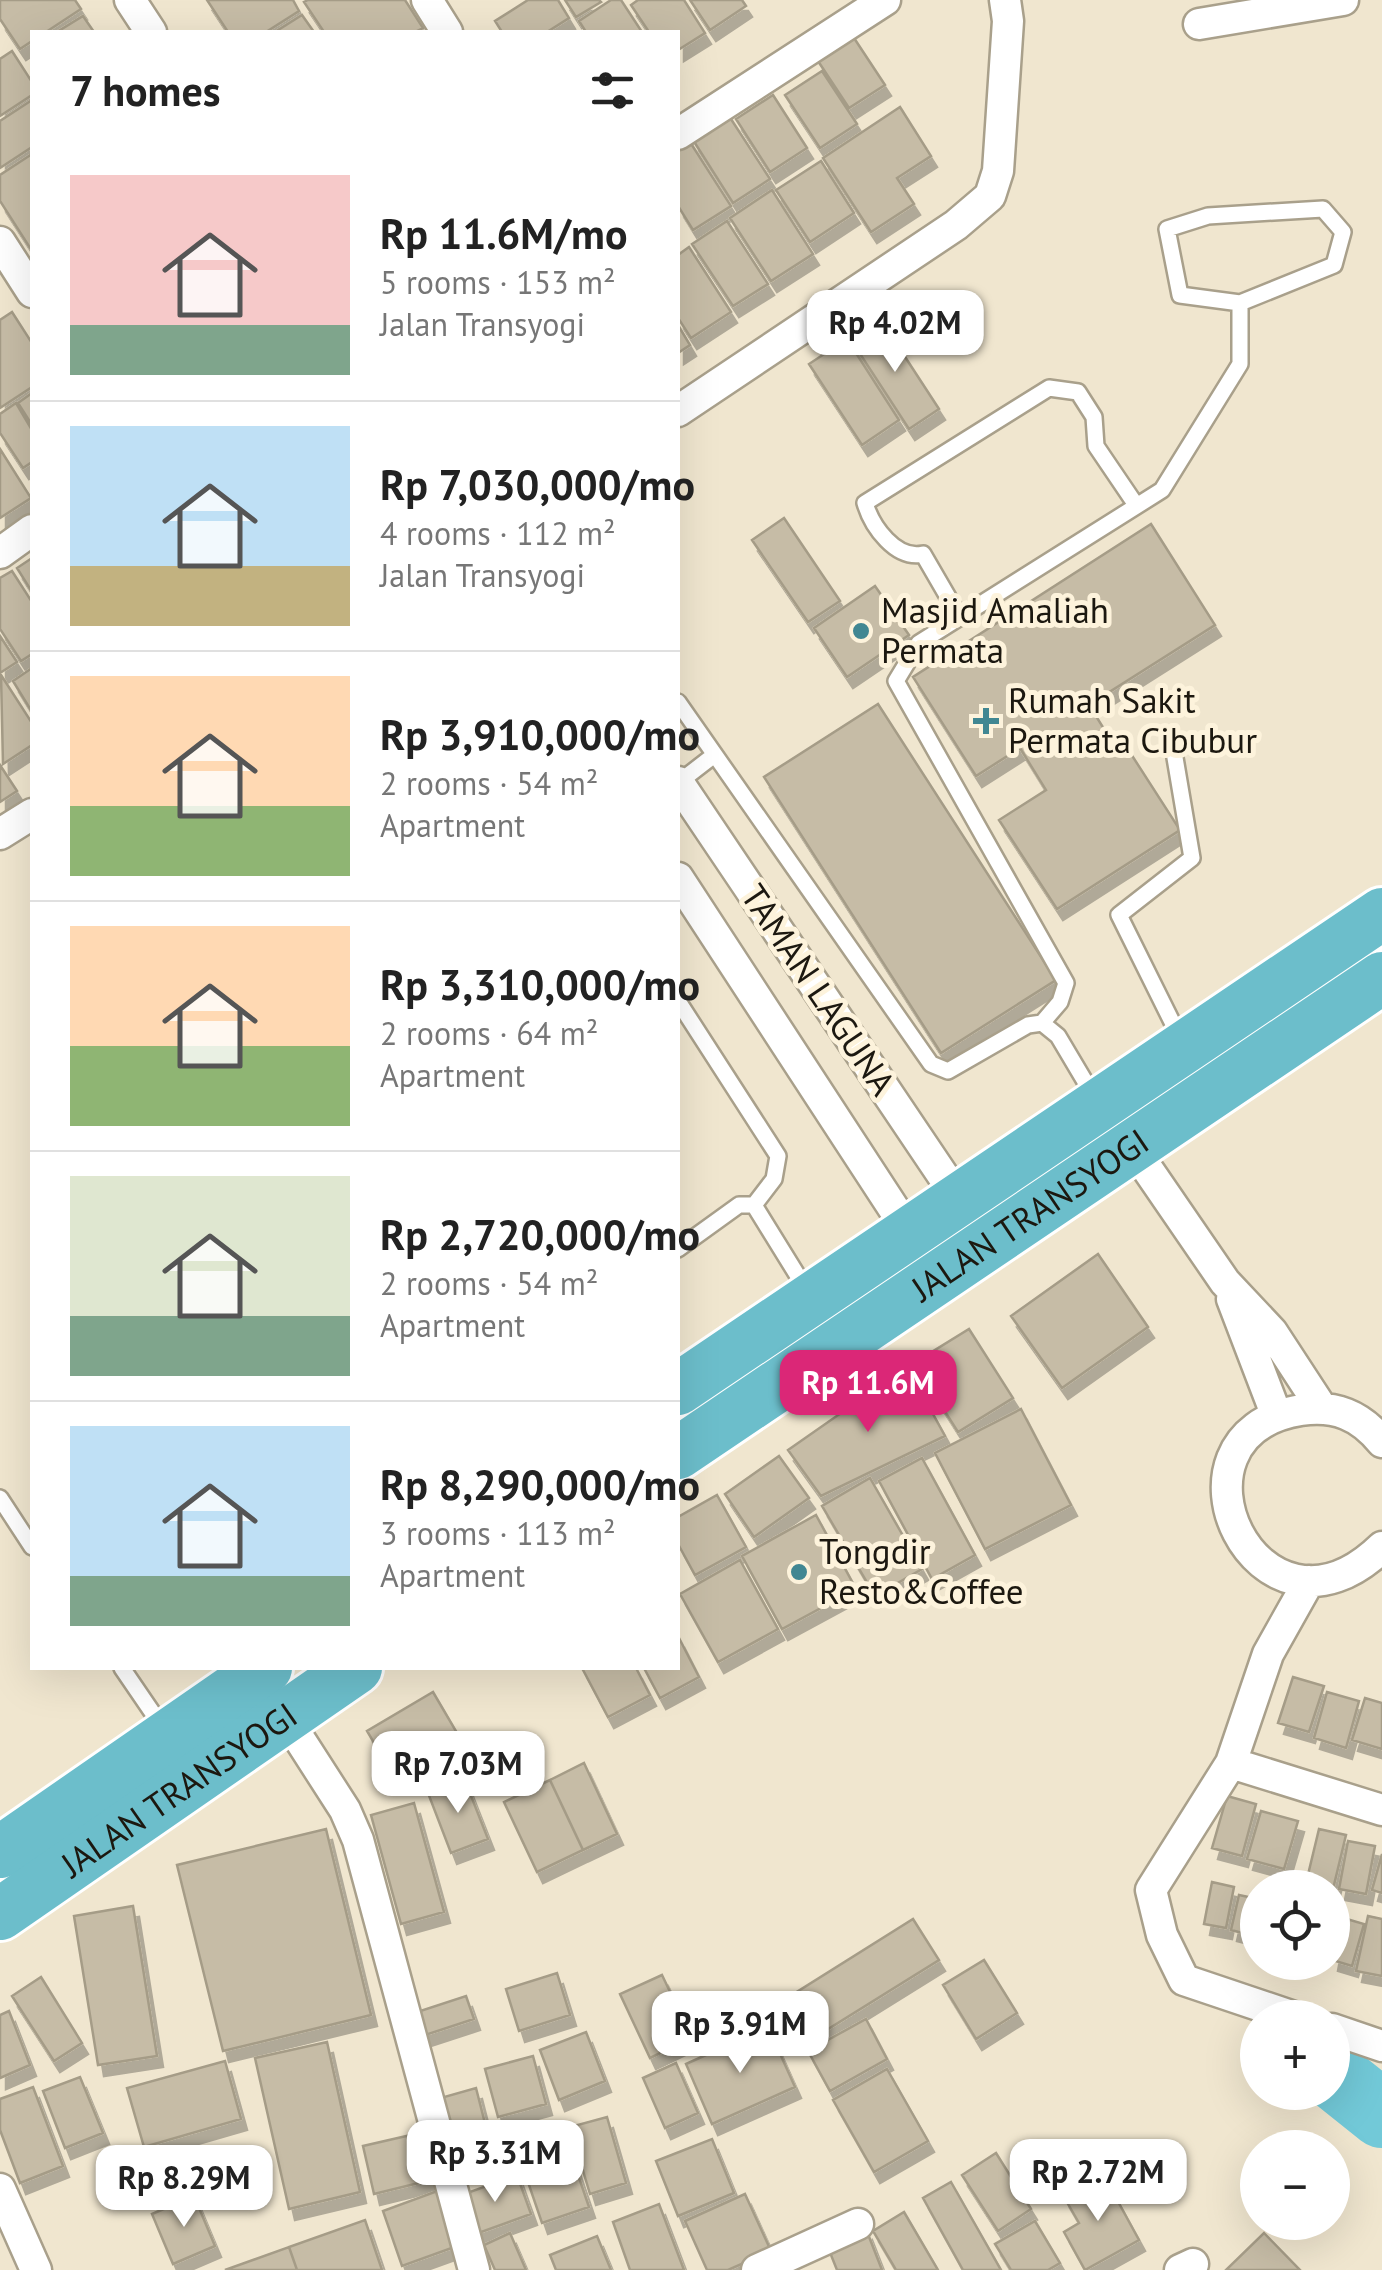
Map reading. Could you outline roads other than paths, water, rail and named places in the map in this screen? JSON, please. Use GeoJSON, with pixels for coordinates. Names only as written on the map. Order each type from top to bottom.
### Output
{"type":"FeatureCollection","features":[{"type":"Feature","properties":{"kind":"highway","name":"JALAN TRANSYOGI"},"geometry":{"type":"LineString","coordinates":[[680,1385],[1382,914]]}},
{"type":"Feature","properties":{"kind":"highway","name":"JALAN TRANSYOGI"},"geometry":{"type":"LineString","coordinates":[[680,1452],[1382,978]]}},
{"type":"Feature","properties":{"kind":"highway"},"geometry":{"type":"LineString","coordinates":[[729,1354],[758,1400]]}},
{"type":"Feature","properties":{"kind":"highway","name":"JALAN TRANSYOGI"},"geometry":{"type":"LineString","coordinates":[[0,1852],[263,1670]]}},
{"type":"Feature","properties":{"kind":"highway","name":"JALAN TRANSYOGI"},"geometry":{"type":"LineString","coordinates":[[0,1914],[353,1670]]}},
{"type":"Feature","properties":{"kind":"street"},"geometry":{"type":"LineString","coordinates":[[130,0],[150,30]]}},
{"type":"Feature","properties":{"kind":"street"},"geometry":{"type":"LineString","coordinates":[[427,0],[446,30]]}},
{"type":"Feature","properties":{"kind":"street"},"geometry":{"type":"LineString","coordinates":[[680,133],[886,0]]}},
{"type":"Feature","properties":{"kind":"street"},"geometry":{"type":"LineString","coordinates":[[680,409],[956,224],[990,196],[1000,155],[1005,0]]}},
{"type":"Feature","properties":{"kind":"street"},"geometry":{"type":"LineString","coordinates":[[1199,24],[1344,0]]}},
{"type":"Feature","properties":{"kind":"street"},"geometry":{"type":"LineString","coordinates":[[0,242],[18,283]]}},
{"type":"Feature","properties":{"kind":"street"},"geometry":{"type":"LineString","coordinates":[[0,554],[30,532]]}},
{"type":"Feature","properties":{"kind":"street","name":"TAMAN LAGUNA"},"geometry":{"type":"LineString","coordinates":[[680,785],[958,1198]]}},
{"type":"Feature","properties":{"kind":"street"},"geometry":{"type":"LineString","coordinates":[[0,834],[30,815]]}},
{"type":"Feature","properties":{"kind":"street","name":"TAMAN LAGUNA"},"geometry":{"type":"LineString","coordinates":[[680,881],[909,1232]]}},
{"type":"Feature","properties":{"kind":"street"},"geometry":{"type":"LineString","coordinates":[[1131,1145],[1225,1282],[1272,1332],[1321,1407]]}},
{"type":"Feature","properties":{"kind":"street"},"geometry":{"type":"LineString","coordinates":[[1225,1282],[1276,1414]]}},
{"type":"Feature","properties":{"kind":"street"},"geometry":{"type":"LineString","coordinates":[[1382,1442],[1368,1426],[1338,1410],[1321,1407],[1276,1414],[1252,1431],[1235,1454],[1226,1482],[1227,1511],[1238,1538],[1256,1560],[1280,1576],[1309,1581],[1338,1577],[1364,1565],[1382,1547]]}},
{"type":"Feature","properties":{"kind":"street"},"geometry":{"type":"LineString","coordinates":[[1243,2000],[1184,1980],[1156,1917],[1151,1890],[1232,1762],[1268,1654],[1309,1581]]}},
{"type":"Feature","properties":{"kind":"street"},"geometry":{"type":"LineString","coordinates":[[284,1715],[358,1840],[474,2270]]}},
{"type":"Feature","properties":{"kind":"street"},"geometry":{"type":"LineString","coordinates":[[1232,1762],[1382,1810]]}},
{"type":"Feature","properties":{"kind":"street"},"geometry":{"type":"LineString","coordinates":[[1350,2035],[1382,2046]]}},
{"type":"Feature","properties":{"kind":"street"},"geometry":{"type":"LineString","coordinates":[[0,2189],[36,2270]]}},
{"type":"Feature","properties":{"kind":"street"},"geometry":{"type":"LineString","coordinates":[[756,2270],[858,2224]]}},
{"type":"Feature","properties":{"kind":"lane"},"geometry":{"type":"LineString","coordinates":[[1323,209],[1343,232],[1334,265],[1240,302],[1180,295],[1168,230],[1208,216],[1323,209]]}},
{"type":"Feature","properties":{"kind":"lane"},"geometry":{"type":"LineString","coordinates":[[680,705],[931,1064],[948,1071],[1028,1025],[1042,1023],[1060,1002],[1066,983],[896,681],[919,643],[1162,490],[1240,364],[1240,302]]}},
{"type":"Feature","properties":{"kind":"lane"},"geometry":{"type":"LineString","coordinates":[[959,616],[923,554],[910,557],[898,551],[865,502],[1049,388],[1078,392],[1094,417],[1096,446],[1136,506]]}},
{"type":"Feature","properties":{"kind":"lane"},"geometry":{"type":"LineString","coordinates":[[1173,746],[1192,858],[1119,915],[1184,1045]]}},
{"type":"Feature","properties":{"kind":"lane"},"geometry":{"type":"LineString","coordinates":[[680,781],[714,756]]}},
{"type":"Feature","properties":{"kind":"lane"},"geometry":{"type":"LineString","coordinates":[[680,1004],[778,1156],[774,1180],[754,1205]]}},
{"type":"Feature","properties":{"kind":"lane"},"geometry":{"type":"LineString","coordinates":[[1042,1023],[1058,1036],[1098,1104]]}},
{"type":"Feature","properties":{"kind":"lane"},"geometry":{"type":"LineString","coordinates":[[680,1248],[739,1205],[754,1205]]}},
{"type":"Feature","properties":{"kind":"lane"},"geometry":{"type":"LineString","coordinates":[[754,1205],[812,1298]]}},
{"type":"Feature","properties":{"kind":"lane"},"geometry":{"type":"LineString","coordinates":[[0,1498],[30,1544]]}},
{"type":"Feature","properties":{"kind":"lane"},"geometry":{"type":"LineString","coordinates":[[123,1670],[168,1734]]}},
{"type":"Feature","properties":{"kind":"waterway"},"geometry":{"type":"LineString","coordinates":[[1350,2088],[1382,2114]]}},
{"type":"Feature","properties":{"kind":"place","name":"Masjid Amaliah Permata"},"geometry":{"type":"Point","coordinates":[861,631]}},
{"type":"Feature","properties":{"kind":"place","name":"Rumah Sakit Permata Cibubur"},"geometry":{"type":"Point","coordinates":[986,721]}},
{"type":"Feature","properties":{"kind":"place","name":"Tongdir Resto&Coffee"},"geometry":{"type":"Point","coordinates":[799,1572]}}]}
